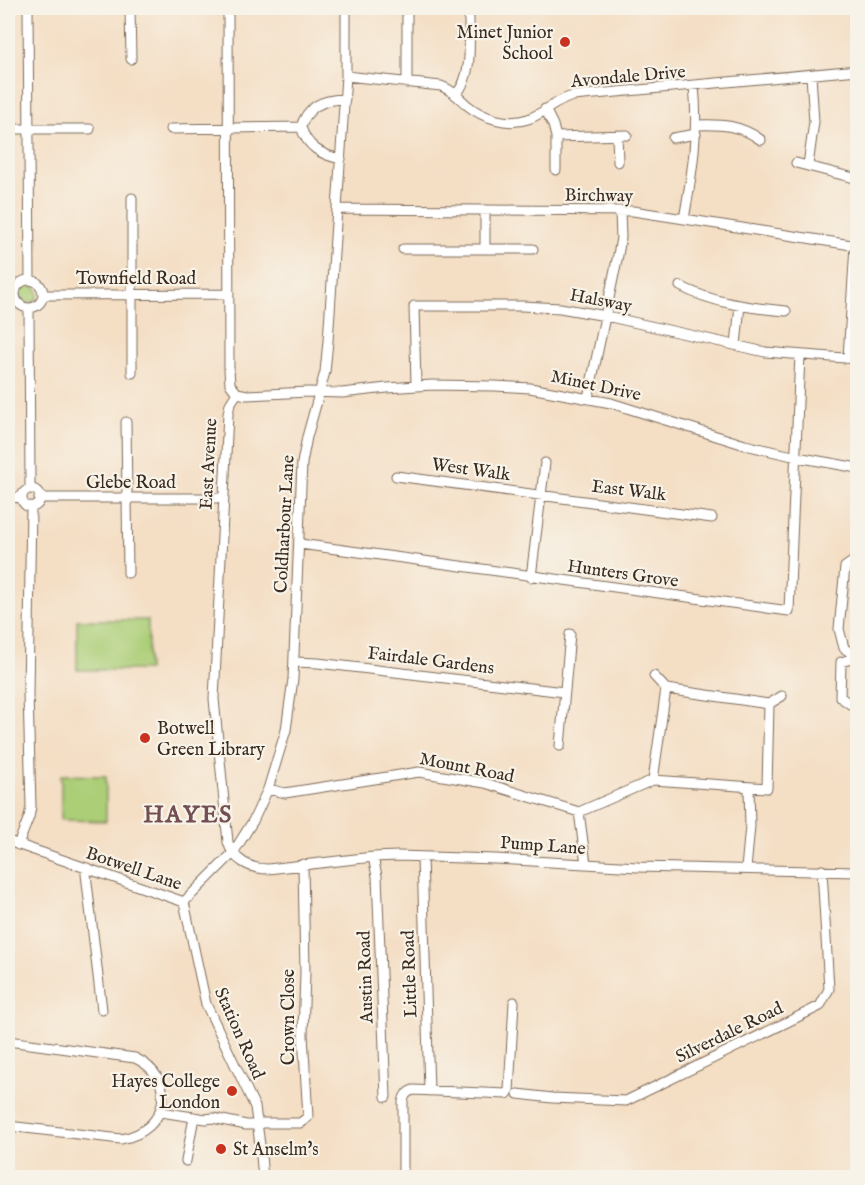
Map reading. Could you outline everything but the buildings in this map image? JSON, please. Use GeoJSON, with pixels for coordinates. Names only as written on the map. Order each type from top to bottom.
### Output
{"type":"FeatureCollection","features":[{"type":"Feature","properties":{"kind":"street"},"geometry":{"type":"LineString","coordinates":[[28,8],[30,280]]}},
{"type":"Feature","properties":{"kind":"street"},"geometry":{"type":"LineString","coordinates":[[130,8],[130,59]]}},
{"type":"Feature","properties":{"kind":"street"},"geometry":{"type":"LineString","coordinates":[[228,8],[230,377],[231,386],[237,393]]}},
{"type":"Feature","properties":{"kind":"street","name":"Coldharbour Lane"},"geometry":{"type":"LineString","coordinates":[[233,853],[253,821],[268,789],[286,730],[292,696],[304,454],[325,372],[328,341],[345,99],[346,8]]}},
{"type":"Feature","properties":{"kind":"street"},"geometry":{"type":"LineString","coordinates":[[407,8],[407,83]]}},
{"type":"Feature","properties":{"kind":"street"},"geometry":{"type":"LineString","coordinates":[[456,94],[464,84],[468,71],[469,8]]}},
{"type":"Feature","properties":{"kind":"street","name":"Avondale Drive"},"geometry":{"type":"LineString","coordinates":[[346,76],[441,86],[456,94],[477,111],[502,121],[525,120],[560,100],[573,96],[858,70]]}},
{"type":"Feature","properties":{"kind":"street"},"geometry":{"type":"LineString","coordinates":[[808,165],[814,122],[811,75]]}},
{"type":"Feature","properties":{"kind":"street"},"geometry":{"type":"LineString","coordinates":[[684,219],[696,152],[694,86]]}},
{"type":"Feature","properties":{"kind":"street"},"geometry":{"type":"LineString","coordinates":[[301,127],[306,116],[315,106],[330,100],[345,99]]}},
{"type":"Feature","properties":{"kind":"street"},"geometry":{"type":"LineString","coordinates":[[545,109],[556,137],[556,170]]}},
{"type":"Feature","properties":{"kind":"street"},"geometry":{"type":"LineString","coordinates":[[171,129],[301,127]]}},
{"type":"Feature","properties":{"kind":"street"},"geometry":{"type":"LineString","coordinates":[[301,127],[317,151],[341,159]]}},
{"type":"Feature","properties":{"kind":"street"},"geometry":{"type":"LineString","coordinates":[[673,138],[697,130],[736,127],[747,130],[760,140]]}},
{"type":"Feature","properties":{"kind":"street"},"geometry":{"type":"LineString","coordinates":[[8,129],[90,129]]}},
{"type":"Feature","properties":{"kind":"street"},"geometry":{"type":"LineString","coordinates":[[556,137],[622,135],[618,162]]}},
{"type":"Feature","properties":{"kind":"street"},"geometry":{"type":"LineString","coordinates":[[796,164],[808,165],[854,178],[854,166]]}},
{"type":"Feature","properties":{"kind":"street"},"geometry":{"type":"LineString","coordinates":[[132,198],[132,373]]}},
{"type":"Feature","properties":{"kind":"street","name":"Birchway"},"geometry":{"type":"LineString","coordinates":[[337,209],[620,211],[856,246]]}},
{"type":"Feature","properties":{"kind":"street"},"geometry":{"type":"LineString","coordinates":[[485,210],[485,249]]}},
{"type":"Feature","properties":{"kind":"street"},"geometry":{"type":"LineString","coordinates":[[588,398],[620,246],[620,211]]}},
{"type":"Feature","properties":{"kind":"street"},"geometry":{"type":"LineString","coordinates":[[853,358],[856,246]]}},
{"type":"Feature","properties":{"kind":"street"},"geometry":{"type":"LineString","coordinates":[[403,249],[533,249]]}},
{"type":"Feature","properties":{"kind":"street"},"geometry":{"type":"LineString","coordinates":[[30,280],[39,284],[43,295],[39,304],[29,308],[20,304],[11,295],[19,284],[30,280]]}},
{"type":"Feature","properties":{"kind":"street"},"geometry":{"type":"LineString","coordinates":[[680,286],[692,292],[740,305],[786,310]]}},
{"type":"Feature","properties":{"kind":"street","name":"Townfield Road"},"geometry":{"type":"LineString","coordinates":[[43,295],[229,294]]}},
{"type":"Feature","properties":{"kind":"street"},"geometry":{"type":"LineString","coordinates":[[736,345],[740,305]]}},
{"type":"Feature","properties":{"kind":"street","name":"Halsway"},"geometry":{"type":"LineString","coordinates":[[416,386],[414,306],[539,307],[606,316],[765,352],[853,358]]}},
{"type":"Feature","properties":{"kind":"street"},"geometry":{"type":"LineString","coordinates":[[29,308],[30,489]]}},
{"type":"Feature","properties":{"kind":"street"},"geometry":{"type":"LineString","coordinates":[[797,457],[800,355]]}},
{"type":"Feature","properties":{"kind":"street","name":"Minet Drive"},"geometry":{"type":"LineString","coordinates":[[237,393],[247,395],[342,393],[416,386],[518,387],[588,398],[634,409],[723,438],[797,457],[858,468]]}},
{"type":"Feature","properties":{"kind":"street","name":"East Avenue"},"geometry":{"type":"LineString","coordinates":[[233,853],[228,842],[225,819],[215,707],[228,408],[237,393]]}},
{"type":"Feature","properties":{"kind":"street"},"geometry":{"type":"LineString","coordinates":[[126,422],[128,573]]}},
{"type":"Feature","properties":{"kind":"street","name":"Hunters Grove"},"geometry":{"type":"LineString","coordinates":[[300,544],[789,611],[797,457]]}},
{"type":"Feature","properties":{"kind":"street"},"geometry":{"type":"LineString","coordinates":[[531,577],[545,463]]}},
{"type":"Feature","properties":{"kind":"street","name":"West Walk"},"geometry":{"type":"LineString","coordinates":[[396,476],[542,496]]}},
{"type":"Feature","properties":{"kind":"street"},"geometry":{"type":"LineString","coordinates":[[30,489],[36,491],[39,498],[36,505],[31,507],[24,504],[22,497],[24,491],[30,489]]}},
{"type":"Feature","properties":{"kind":"street","name":"East Walk"},"geometry":{"type":"LineString","coordinates":[[542,496],[712,518]]}},
{"type":"Feature","properties":{"kind":"street"},"geometry":{"type":"LineString","coordinates":[[8,498],[22,497]]}},
{"type":"Feature","properties":{"kind":"street","name":"Glebe Road"},"geometry":{"type":"LineString","coordinates":[[39,498],[223,498]]}},
{"type":"Feature","properties":{"kind":"street"},"geometry":{"type":"LineString","coordinates":[[18,845],[31,807],[28,699],[31,507]]}},
{"type":"Feature","properties":{"kind":"street"},"geometry":{"type":"LineString","coordinates":[[857,657],[844,648],[838,629],[845,567],[858,558]]}},
{"type":"Feature","properties":{"kind":"street"},"geometry":{"type":"LineString","coordinates":[[560,746],[570,634]]}},
{"type":"Feature","properties":{"kind":"street"},"geometry":{"type":"LineString","coordinates":[[857,657],[841,662],[840,697],[850,704],[858,705]]}},
{"type":"Feature","properties":{"kind":"street","name":"Fairdale Gardens"},"geometry":{"type":"LineString","coordinates":[[294,662],[564,692]]}},
{"type":"Feature","properties":{"kind":"street"},"geometry":{"type":"LineString","coordinates":[[654,676],[666,689],[770,704],[782,696]]}},
{"type":"Feature","properties":{"kind":"street"},"geometry":{"type":"LineString","coordinates":[[653,780],[666,689]]}},
{"type":"Feature","properties":{"kind":"street"},"geometry":{"type":"LineString","coordinates":[[586,864],[579,812],[653,780],[767,788],[770,704]]}},
{"type":"Feature","properties":{"kind":"street","name":"Mount Road"},"geometry":{"type":"LineString","coordinates":[[268,789],[285,793],[419,772],[485,783],[579,812]]}},
{"type":"Feature","properties":{"kind":"street"},"geometry":{"type":"LineString","coordinates":[[746,869],[750,826],[749,788]]}},
{"type":"Feature","properties":{"kind":"street","name":"Botwell Lane"},"geometry":{"type":"LineString","coordinates":[[8,842],[184,902],[233,853]]}},
{"type":"Feature","properties":{"kind":"street","name":"Pump Lane"},"geometry":{"type":"LineString","coordinates":[[233,853],[247,865],[260,869],[373,857],[422,857],[858,872]]}},
{"type":"Feature","properties":{"kind":"street","name":"Austin Road"},"geometry":{"type":"LineString","coordinates":[[373,857],[377,876],[386,1097]]}},
{"type":"Feature","properties":{"kind":"street","name":"Little Road"},"geometry":{"type":"LineString","coordinates":[[422,857],[429,1090]]}},
{"type":"Feature","properties":{"kind":"street","name":"Crown Close"},"geometry":{"type":"LineString","coordinates":[[258,1124],[300,1124],[308,1117],[304,1012],[303,864]]}},
{"type":"Feature","properties":{"kind":"street"},"geometry":{"type":"LineString","coordinates":[[87,868],[102,1010]]}},
{"type":"Feature","properties":{"kind":"street","name":"Silverdale Road"},"geometry":{"type":"LineString","coordinates":[[519,1094],[552,1098],[626,1101],[820,1006],[829,989],[822,870]]}},
{"type":"Feature","properties":{"kind":"street","name":"Station Road"},"geometry":{"type":"LineString","coordinates":[[184,902],[206,1004],[248,1090],[256,1112],[263,1178]]}},
{"type":"Feature","properties":{"kind":"street"},"geometry":{"type":"LineString","coordinates":[[403,1178],[404,1096],[413,1090],[507,1094],[509,1091],[514,1002]]}},
{"type":"Feature","properties":{"kind":"street"},"geometry":{"type":"LineString","coordinates":[[8,1041],[124,1055],[138,1060],[149,1068],[157,1080],[162,1096],[161,1112],[154,1121],[140,1132],[121,1139],[8,1126]]}},
{"type":"Feature","properties":{"kind":"street"},"geometry":{"type":"LineString","coordinates":[[161,1112],[213,1118],[246,1125],[258,1124]]}},
{"type":"Feature","properties":{"kind":"street"},"geometry":{"type":"LineString","coordinates":[[186,1161],[194,1117]]}},
{"type":"Feature","properties":{"kind":"green space"},"geometry":{"type":"Polygon","coordinates":[[[25,285],[33,285],[38,290],[36,301],[25,303],[20,298],[20,290],[25,285]]]}},
{"type":"Feature","properties":{"kind":"green space"},"geometry":{"type":"Polygon","coordinates":[[[77,620],[148,620],[148,670],[77,670],[77,620]]]}},
{"type":"Feature","properties":{"kind":"green space"},"geometry":{"type":"Polygon","coordinates":[[[61,775],[106,776],[106,821],[61,820],[61,775]]]}},
{"type":"Feature","properties":{"kind":"waterway"},"geometry":{"type":"LineString","coordinates":[[517,1171],[517,1178]]}},
{"type":"Feature","properties":{"kind":"place","name":"Minet Junior School"},"geometry":{"type":"Point","coordinates":[565,42]}},
{"type":"Feature","properties":{"kind":"place","name":"Botwell Green Library"},"geometry":{"type":"Point","coordinates":[145,738]}},
{"type":"Feature","properties":{"kind":"place","name":"Hayes College London"},"geometry":{"type":"Point","coordinates":[232,1091]}},
{"type":"Feature","properties":{"kind":"place","name":"St Anselm's"},"geometry":{"type":"Point","coordinates":[221,1149]}},
{"type":"Feature","properties":{"kind":"district","name":"HAYES"},"geometry":{"type":"Point","coordinates":[188,814]}}]}
